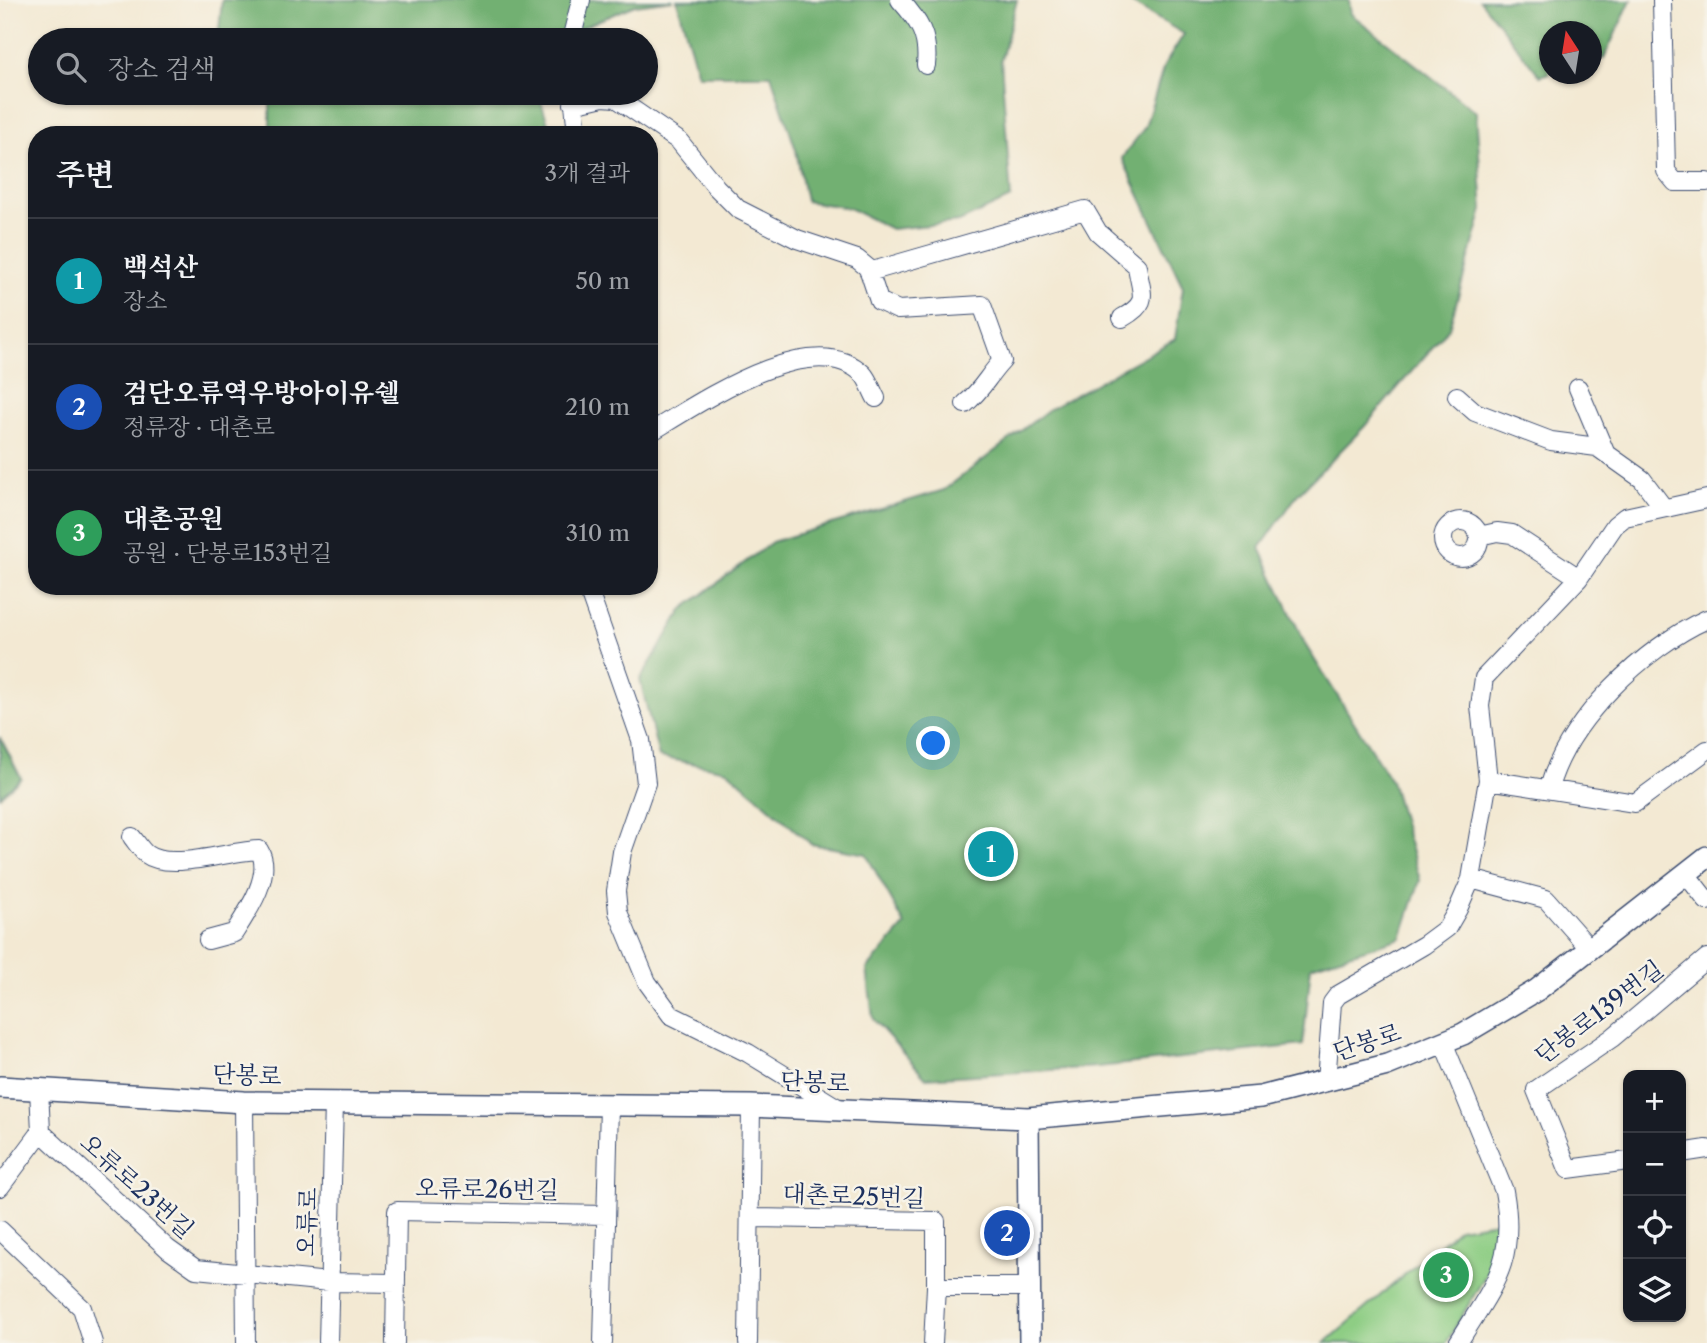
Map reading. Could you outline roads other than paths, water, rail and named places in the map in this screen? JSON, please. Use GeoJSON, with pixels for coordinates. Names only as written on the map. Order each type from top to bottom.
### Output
{"type":"FeatureCollection","features":[{"type":"Feature","properties":{"kind":"street"},"geometry":{"type":"LineString","coordinates":[[567,0],[570,28]]}},
{"type":"Feature","properties":{"kind":"street"},"geometry":{"type":"LineString","coordinates":[[574,28],[581,0]]}},
{"type":"Feature","properties":{"kind":"street"},"geometry":{"type":"LineString","coordinates":[[900,0],[923,28],[928,47],[926,65]]}},
{"type":"Feature","properties":{"kind":"street"},"geometry":{"type":"LineString","coordinates":[[1662,0],[1666,172],[1675,182],[1707,182]]}},
{"type":"Feature","properties":{"kind":"street"},"geometry":{"type":"LineString","coordinates":[[574,105],[576,126]]}},
{"type":"Feature","properties":{"kind":"street"},"geometry":{"type":"LineString","coordinates":[[626,105],[657,126]]}},
{"type":"Feature","properties":{"kind":"street"},"geometry":{"type":"LineString","coordinates":[[658,127],[679,141],[716,187],[738,209],[797,239],[857,258],[869,272],[879,301],[887,308],[898,310],[982,305],[1002,361],[989,374],[983,389],[965,404]]}},
{"type":"Feature","properties":{"kind":"street"},"geometry":{"type":"LineString","coordinates":[[869,272],[1085,210],[1098,232],[1137,266],[1142,303],[1139,309],[1122,317]]}},
{"type":"Feature","properties":{"kind":"street"},"geometry":{"type":"LineString","coordinates":[[658,428],[743,377],[800,360],[836,359],[863,374],[876,398]]}},
{"type":"Feature","properties":{"kind":"street"},"geometry":{"type":"LineString","coordinates":[[1578,388],[1605,452]]}},
{"type":"Feature","properties":{"kind":"street"},"geometry":{"type":"LineString","coordinates":[[1457,396],[1475,412],[1550,441],[1587,443],[1605,452],[1648,485],[1663,507]]}},
{"type":"Feature","properties":{"kind":"street"},"geometry":{"type":"LineString","coordinates":[[1326,1082],[1332,1003],[1338,995],[1424,945],[1447,928],[1471,879],[1488,780],[1480,706],[1484,678],[1579,578],[1615,525],[1625,517],[1707,499]]}},
{"type":"Feature","properties":{"kind":"street"},"geometry":{"type":"LineString","coordinates":[[1479,536],[1497,532],[1512,534],[1579,578]]}},
{"type":"Feature","properties":{"kind":"street"},"geometry":{"type":"LineString","coordinates":[[590,595],[641,740],[645,765],[646,783],[622,852],[617,891],[618,912],[647,982],[671,1014],[748,1053],[841,1110]]}},
{"type":"Feature","properties":{"kind":"street"},"geometry":{"type":"LineString","coordinates":[[1549,788],[1569,746],[1602,698],[1666,642],[1707,619]]}},
{"type":"Feature","properties":{"kind":"street"},"geometry":{"type":"LineString","coordinates":[[1488,780],[1635,803],[1707,750]]}},
{"type":"Feature","properties":{"kind":"street"},"geometry":{"type":"LineString","coordinates":[[132,837],[147,855],[165,859],[209,859],[246,850],[259,850],[264,858],[262,873],[246,915],[234,933],[208,940]]}},
{"type":"Feature","properties":{"kind":"street","name":"단봉로"},"geometry":{"type":"LineString","coordinates":[[0,1087],[244,1102],[751,1106],[1028,1118],[1261,1097],[1387,1065],[1463,1034],[1537,990],[1707,857]]}},
{"type":"Feature","properties":{"kind":"street"},"geometry":{"type":"LineString","coordinates":[[1686,874],[1707,901]]}},
{"type":"Feature","properties":{"kind":"street"},"geometry":{"type":"LineString","coordinates":[[1471,879],[1546,899],[1589,948]]}},
{"type":"Feature","properties":{"kind":"street","name":"단봉로139번길"},"geometry":{"type":"LineString","coordinates":[[1623,1162],[1568,1170],[1536,1090],[1612,1038],[1707,958]]}},
{"type":"Feature","properties":{"kind":"street"},"geometry":{"type":"LineString","coordinates":[[1443,1042],[1504,1191],[1508,1214],[1508,1244],[1502,1272],[1458,1343]]}},
{"type":"Feature","properties":{"kind":"street"},"geometry":{"type":"LineString","coordinates":[[0,1187],[41,1132],[38,1088]]}},
{"type":"Feature","properties":{"kind":"street"},"geometry":{"type":"LineString","coordinates":[[244,1102],[246,1343]]}},
{"type":"Feature","properties":{"kind":"street","name":"오류로"},"geometry":{"type":"LineString","coordinates":[[328,1343],[334,1103]]}},
{"type":"Feature","properties":{"kind":"street"},"geometry":{"type":"LineString","coordinates":[[603,1343],[609,1105]]}},
{"type":"Feature","properties":{"kind":"street","name":"대촌로25번길"},"geometry":{"type":"LineString","coordinates":[[748,1343],[751,1106]]}},
{"type":"Feature","properties":{"kind":"street"},"geometry":{"type":"LineString","coordinates":[[1028,1118],[1030,1343]]}},
{"type":"Feature","properties":{"kind":"street","name":"오류로23번길"},"geometry":{"type":"LineString","coordinates":[[41,1132],[168,1249],[196,1269],[330,1282]]}},
{"type":"Feature","properties":{"kind":"street"},"geometry":{"type":"LineString","coordinates":[[1686,1152],[1707,1149]]}},
{"type":"Feature","properties":{"kind":"street","name":"오류로26번길"},"geometry":{"type":"LineString","coordinates":[[396,1343],[397,1212],[606,1215]]}},
{"type":"Feature","properties":{"kind":"street","name":"대촌로25번길"},"geometry":{"type":"LineString","coordinates":[[750,1218],[936,1221],[933,1343]]}},
{"type":"Feature","properties":{"kind":"street"},"geometry":{"type":"LineString","coordinates":[[0,1230],[82,1308],[93,1343]]}},
{"type":"Feature","properties":{"kind":"street"},"geometry":{"type":"LineString","coordinates":[[330,1282],[396,1283]]}},
{"type":"Feature","properties":{"kind":"street"},"geometry":{"type":"LineString","coordinates":[[936,1287],[1029,1287]]}},
{"type":"Feature","properties":{"kind":"place","name":"백석산"},"geometry":{"type":"Point","coordinates":[991,854]}},
{"type":"Feature","properties":{"kind":"place","name":"검단오류역우방아이유쉘"},"geometry":{"type":"Point","coordinates":[1007,1233]}},
{"type":"Feature","properties":{"kind":"place","name":"대촌공원"},"geometry":{"type":"Point","coordinates":[1446,1275]}}]}
